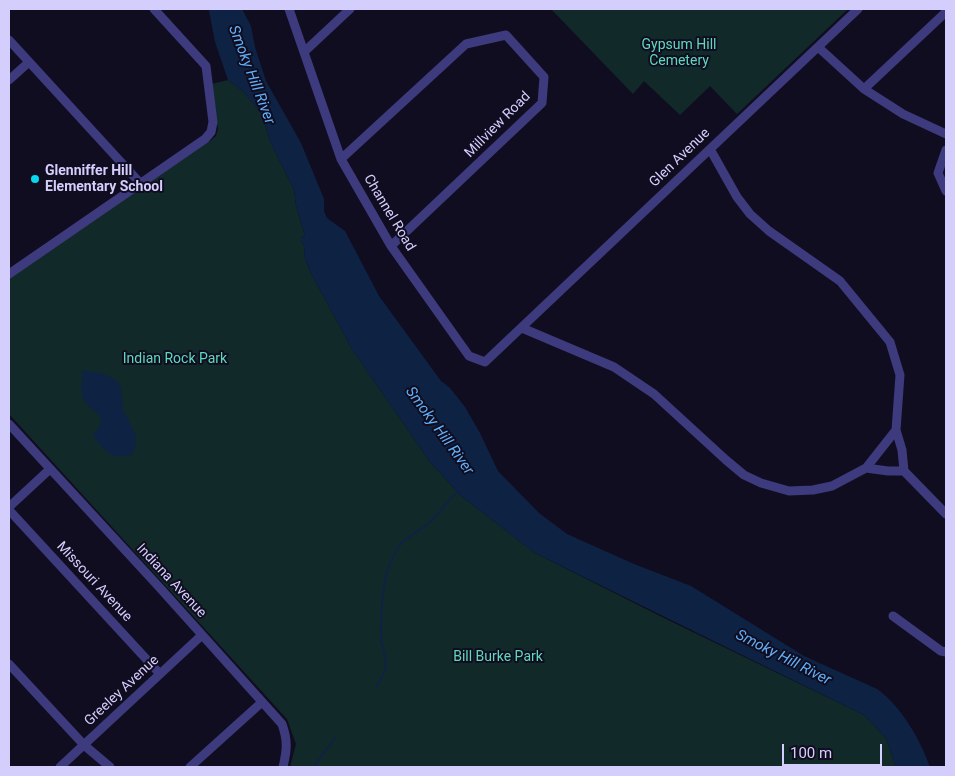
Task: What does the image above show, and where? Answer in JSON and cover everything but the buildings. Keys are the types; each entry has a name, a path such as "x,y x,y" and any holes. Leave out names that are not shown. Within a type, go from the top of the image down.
{"street":[{"path":"9,274 141,184 205,139 212,132 213,122 206,66 154,9"},
{"name":"Channel Road","path":"289,9 341,159 391,246 469,356 485,362 522,328"},
{"path":"304,52 350,9"},
{"name":"Glen Avenue","path":"522,328 858,9"},
{"path":"864,89 945,16"},
{"name":"Millview Road","path":"341,159 466,44 506,35 544,77 542,103 391,246"},
{"path":"9,40 141,184"},
{"path":"818,47 864,89 903,114 946,134"},
{"path":"9,80 28,62"},
{"path":"710,149 737,197 750,214 769,231 840,281 890,342 900,375 896,430 902,450 904,471 946,514"},
{"path":"946,150 938,173 946,191"},
{"path":"522,328 614,367 654,394 744,475 761,483 788,491 812,490 832,486 866,468 896,430"},
{"name":"Indiana Avenue","path":"9,424 282,724 287,737 287,752 283,767"},
{"path":"866,468 904,471"},
{"path":"9,508 50,469"},
{"name":"Missouri Avenue","path":"9,508 160,674"},
{"path":"893,616 941,652 946,652"},
{"name":"Greeley Avenue","path":"60,767 202,635"},
{"path":"9,664 84,745 110,767"},
{"path":"190,767 261,703"}],"green space":[{"name":"Gypsum Hill Cemetery","path":"551,9 848,9 737,114 710,86 680,115 644,81 633,94"},
{"name":"Indian Rock Park","path":"228,80 244,92 262,115 270,141 294,190 296,206 305,236 301,237 301,241 304,246 305,259 352,349 430,462 461,496 535,553 864,715 886,738 896,767 290,767 296,744 287,719 9,414 9,278 216,136 218,129 212,84"}],"water":[{"name":"Smoky Hill River","path":"209,9 242,9 251,26 255,47 266,81 301,143 324,199 324,211 327,218 345,231 379,296 441,381 450,388 465,407 498,471 539,513 567,534 634,564 691,586 804,656 877,689 894,704 909,724 921,745 930,767 896,767 886,738 864,715 535,553 461,496 430,462 352,349 313,277 305,259 304,246 301,241 301,237 305,236 296,206 294,190 270,141 262,115 244,92 228,80 215,42"},
{"path":"83,370 104,374 116,380 121,387 123,410 136,435 135,449 131,455 113,455 96,440 93,434 99,428 101,418 83,398 81,388"}],"waterway":[{"path":"376,687 382,678 386,665 381,633 381,611 389,565 400,545 430,522 458,491"},
{"path":"313,767 335,738"}],"place":[{"name":"Glenniffer Hill Elementary School","path":"35,179"}],"park label":[{"name":"Bill Burke Park","path":"498,657"}]}
